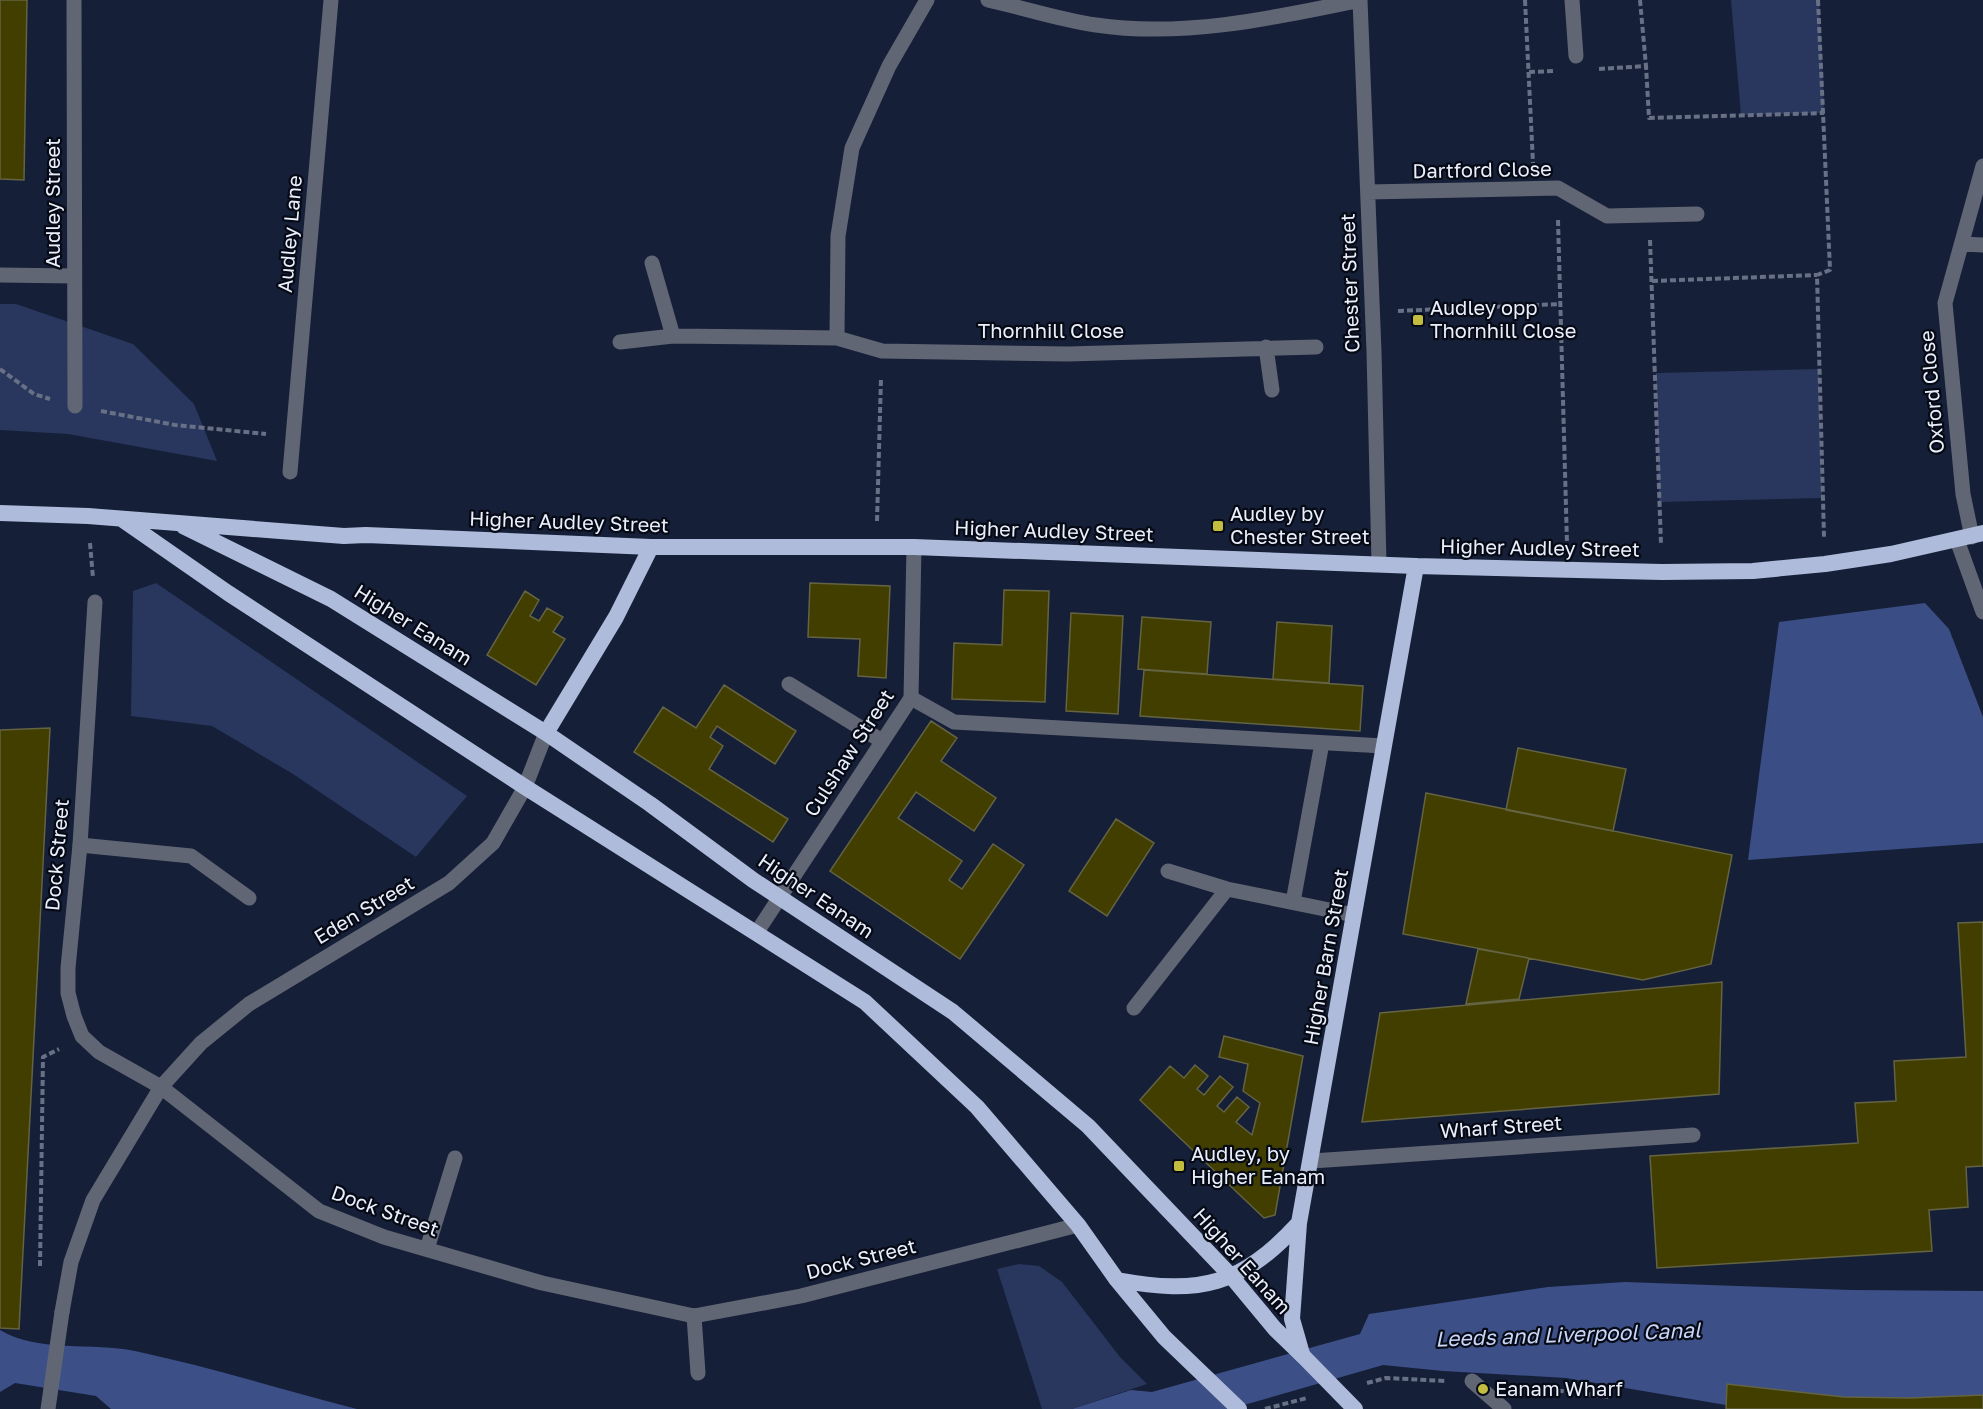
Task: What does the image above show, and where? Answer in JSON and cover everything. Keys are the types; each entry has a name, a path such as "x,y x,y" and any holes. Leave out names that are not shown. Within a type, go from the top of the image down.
{"highway":[{"name":"Higher Audley Street","path":"0,513 88,516 344,536 651,547 914,547 1416,566 1662,572 1753,571 1825,564 1971,537"},
{"path":"122,519 228,593 525,787 865,1002 977,1107 1078,1225 1117,1280 1164,1337 1239,1409"},
{"name":"Higher Eanam","path":"174,522 331,599 546,733 650,804 779,898 953,1012 1088,1126 1231,1276 1275,1329 1355,1409"},
{"path":"546,733 616,617 651,547"},
{"name":"Higher Barn Street","path":"1302,1355 1292,1319 1297,1278 1295,1257 1299,1223 1312,1161 1416,566"},
{"path":"1117,1280 1179,1288 1215,1282 1231,1276 1275,1249 1299,1223"}],"street":[{"name":"Audley Street","path":"75,0 73,276 75,406"},
{"name":"Audley Lane","path":"290,472 331,0"},
{"path":"837,338 838,236 852,148 889,66 927,0"},
{"path":"988,0 1096,26 1181,29 1260,21 1360,0"},
{"name":"Chester Street","path":"1360,0 1379,564"},
{"path":"1572,0 1576,56"},
{"name":"Oxford Close","path":"1983,166 1945,303 1963,494 1983,612"},
{"name":"Dartford Close","path":"1368,192 1558,188 1607,216 1696,214"},
{"path":"1962,244 1983,245"},
{"path":"652,263 673,336"},
{"path":"0,275 73,276"},
{"name":"Thornhill Close","path":"620,342 673,336 837,338 882,351 1068,354 1316,347"},
{"path":"1266,347 1272,390"},
{"name":"Culshaw Street","path":"757,932 911,698 914,547"},
{"name":"Dock Street","path":"95,602 80,846 68,993 82,1036 99,1052 161,1088 319,1211 384,1237 542,1283 694,1316 748,1308 801,1296 1078,1225"},
{"path":"789,684 882,741"},
{"path":"911,698 954,722 1384,746"},
{"name":"Eden Street","path":"62,1312 71,1262 93,1200 161,1088 201,1043 249,1004 449,883 493,843 525,787 546,733"},
{"path":"1293,902 1322,743"},
{"path":"80,846 191,856 249,898"},
{"path":"1168,872 1227,889 1354,915"},
{"path":"1134,1008 1227,889"},
{"name":"Wharf Street","path":"1312,1161 1693,1135"},
{"path":"427,1250 454,1158"},
{"path":"48,1409 62,1312"},
{"path":"694,1316 698,1373"},
{"path":"1472,1381 1504,1409"}],"path":[{"path":"1526,0 1533,164 1558,188 1568,570"},
{"path":"1641,0 1649,118 1824,113"},
{"path":"1652,281 1817,275 1830,270 1818,0"},
{"path":"1588,69 1646,66"},
{"path":"1529,72 1564,70"},
{"path":"1649,215 1662,572"},
{"path":"1817,275 1825,564"},
{"path":"1372,312 1560,304"},
{"path":"876,548 882,351"},
{"path":"0,369 34,394 75,406 175,425 294,438"},
{"path":"88,516 95,602"},
{"path":"62,1312 40,1274 44,1057 82,1036"},
{"path":"1386,1378 1472,1381"},
{"path":"1519,1386 1611,1397"}],"shaded area":[{"path":"1731,0 1819,0 1824,113 1741,115"},
{"path":"0,304 16,304 133,344 194,404 217,461 68,434 0,430"},
{"path":"1819,369 1822,498 1659,502 1656,373"},
{"path":"156,583 467,796 416,857 293,774 212,726 131,716 133,591"},
{"path":"1925,603 1949,629 1983,717 1983,843 1748,860 1779,622"},
{"path":"1019,1264 1039,1266 1062,1282 1120,1357 1147,1384 1072,1409 1042,1409 997,1269"}],"water":[{"name":"Leeds and Liverpool Canal","path":"1625,1282 1851,1290 1983,1291 1983,1409 1732,1406 1566,1378 1383,1365 1230,1409 1072,1409 1131,1390 1152,1392 1360,1334 1369,1314 1548,1287"},
{"path":"0,1330 32,1342 118,1348 163,1357 357,1409 111,1409 96,1396 15,1383 0,1392"}],"building":[{"path":"0,0 27,0 24,180 0,179"},
{"path":"810,583 890,586 886,678 858,676 860,639 808,637"},
{"path":"1004,590 1049,591 1045,702 952,699 954,643 1002,645"},
{"path":"525,591 539,600 530,616 539,621 547,608 563,617 553,632 565,639 536,685 487,655"},
{"path":"1071,613 1123,616 1118,714 1066,711"},
{"path":"1142,617 1211,622 1207,674 1138,669"},
{"path":"1277,622 1332,626 1329,683 1273,679"},
{"path":"1144,670 1363,686 1360,731 1140,716"},
{"path":"724,685 796,731 775,764 717,726 710,737 723,746 709,769 788,819 773,842 634,752 663,707 696,728"},
{"path":"931,721 957,738 941,761 996,798 974,831 916,792 898,818 962,861 949,880 962,889 993,844 1024,865 960,959 830,871"},
{"path":"50,728 19,1329 0,1328 0,730"},
{"path":"1518,748 1626,769 1613,831 1506,810"},
{"path":"1426,793 1732,855 1711,964 1643,980 1403,934"},
{"path":"1116,819 1154,843 1107,916 1069,891"},
{"path":"1983,922 1983,1166 1966,1167 1968,1207 1929,1210 1932,1251 1657,1268 1650,1156 1858,1143 1855,1103 1896,1101 1894,1061 1966,1057 1958,923"},
{"path":"1478,949 1529,958 1519,999 1466,1004"},
{"path":"1722,982 1719,1094 1362,1122 1380,1013"},
{"path":"1224,1036 1303,1056 1275,1215 1264,1218 1140,1100 1170,1066 1184,1078 1195,1065 1208,1076 1197,1089 1204,1095 1220,1076 1233,1087 1217,1106 1224,1112 1237,1097 1249,1107 1236,1122 1252,1135 1260,1103 1243,1091 1248,1064 1219,1057"},
{"path":"1727,1384 1844,1397 1910,1398 1983,1395 1983,1409 1726,1409"}],"place":[{"name":"Audley opp Thornhill Close","path":"1418,320"},
{"name":"Audley by Chester Street","path":"1218,526"},
{"name":"Audley, by Higher Eanam","path":"1179,1166"},
{"name":"Eanam Wharf","path":"1483,1389"}]}
